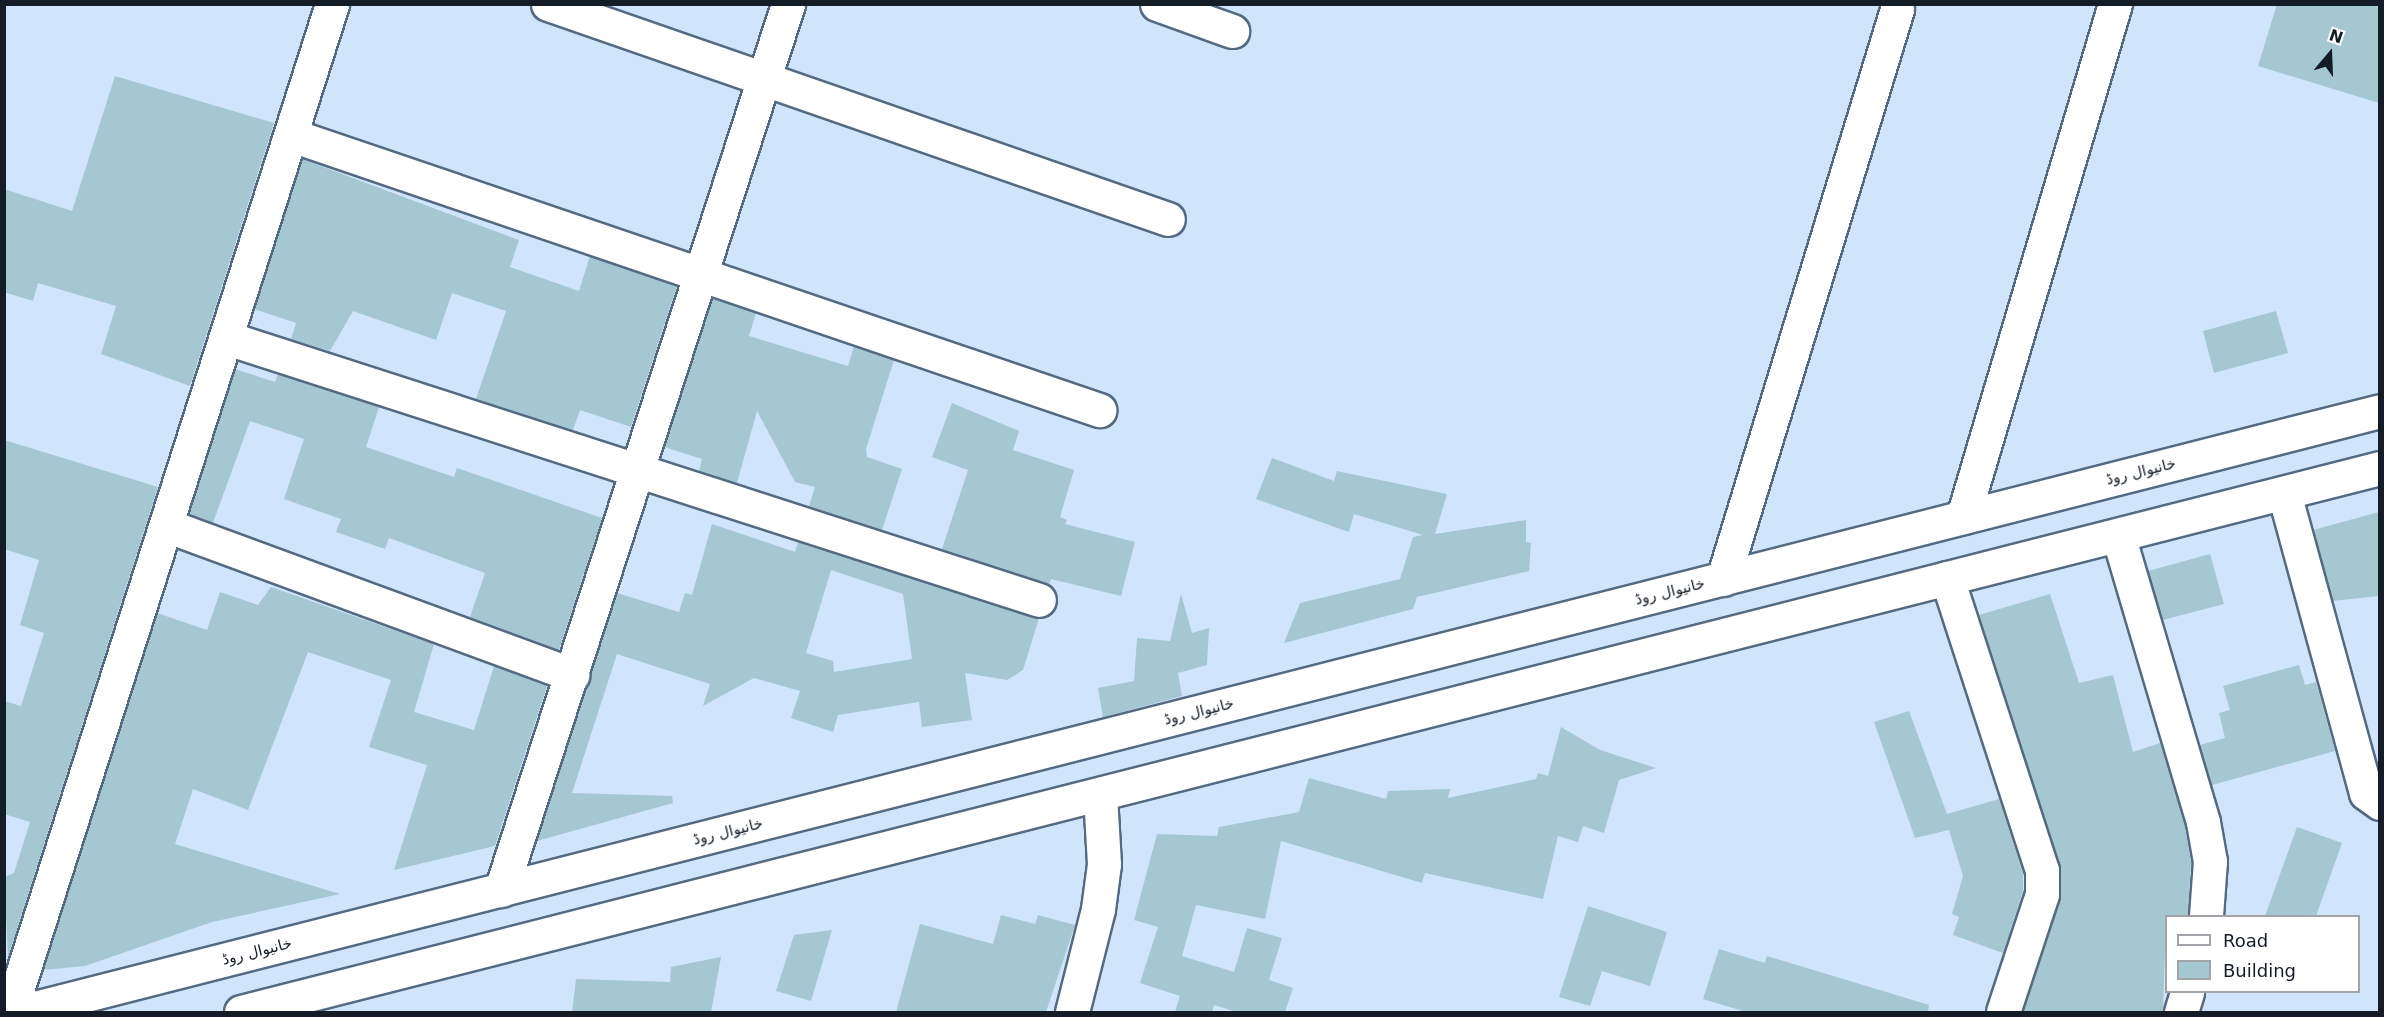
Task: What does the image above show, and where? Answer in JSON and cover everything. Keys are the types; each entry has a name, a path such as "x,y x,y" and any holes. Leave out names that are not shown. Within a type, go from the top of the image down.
{"street":[{"path":"10,1012 168,526 332,4"},
{"path":"548,4 1168,219"},
{"path":"501,890 703,275 788,4"},
{"path":"1157,4 1232,31"},
{"path":"1963,518 2115,4"},
{"path":"1723,579 1897,9"},
{"path":"291,135 1099,410"},
{"path":"227,338 1039,600"},
{"name":"خانیوال روڈ","path":"19,1012 2379,411"},
{"path":"241,1012 2379,468"},
{"path":"2284,493 2366,793 2379,803"},
{"path":"168,526 572,675"},
{"path":"2118,535 2203,822 2210,861 2206,915"},
{"path":"1947,578 2042,870 2042,894 2003,1012"},
{"path":"1072,1012 1098,909 1104,864 1100,794"},
{"path":"2181,1012 2187,993"}],"building":[{"path":"2277,4 2379,4 2379,103 2258,66"},
{"path":"115,76 274,123 190,386 101,354 116,306 38,283 33,301 4,292 4,189 72,211"},
{"path":"302,159 519,240 510,267 579,291 590,256 677,286 631,427 580,410 573,430 476,399 506,311 452,293 436,340 353,311 330,351 291,339 296,323 254,309"},
{"path":"712,298 756,313 749,336 848,366 854,346 894,360 866,449 867,457 902,469 882,530 809,506 815,487 795,482 757,411 737,483 699,471 702,459 664,447"},
{"path":"2276,311 2288,353 2214,373 2203,331"},
{"path":"235,369 275,382 278,374 379,407 366,447 454,477 457,468 602,518 559,650 470,617 485,573 389,538 385,549 336,532 341,519 284,499 304,439 250,421 213,523 189,514"},
{"path":"952,403 1019,431 1013,450 1074,470 1060,517 1067,520 1065,524 1135,542 1121,596 1051,579 1049,585 942,549 968,470 932,457"},
{"path":"4,440 158,487 8,957 4,877 14,873 30,822 4,814 4,701 21,706 44,633 20,625 39,560 4,549"},
{"path":"1272,458 1334,481 1337,471 1447,494 1435,534 1526,520 1526,542 1531,543 1529,571 1417,597 1413,609 1284,643 1300,603 1400,579 1413,537 1423,535 1354,514 1349,532 1256,499"},
{"path":"2379,512 2379,596 2333,601 2313,530"},
{"path":"712,524 795,552 798,542 1039,618 1023,670 1007,680 965,673 972,720 922,727 919,702 838,715 833,732 791,718 800,691 754,678 703,706 710,684 617,654 572,793 672,796 673,803 537,841 617,593 679,612 685,593 692,595","holes":["831,570 903,594 912,659 834,672 833,661 806,653"]},
{"path":"2210,554 2224,604 2163,620 2148,571"},
{"path":"271,587 434,644 414,712 474,730 494,666 547,686 495,846 394,870 427,765 369,747 391,680 308,652 248,810 193,789 175,844 340,894 212,922 85,966 43,970 157,613 207,630 220,592 258,605"},
{"path":"1181,594 1192,633 1209,628 1207,665 1178,673 1182,696 1103,717 1098,688 1134,681 1137,638 1170,641"},
{"path":"2050,594 2079,683 2113,675 2133,752 2160,743 2185,826 2191,862 2188,915 2165,915 2163,1012 2023,1012 2060,900 2061,870 1979,615"},
{"path":"2299,665 2305,685 2316,682 2335,751 2212,785 2200,745 2225,738 2219,713 2230,710 2223,686"},
{"path":"1909,711 1947,814 1999,799 2023,873 2023,891 2003,953 1953,935 1959,917 1952,914 1963,876 1949,830 1915,838 1874,722"},
{"path":"1561,727 1600,750 1656,768 1619,780 1604,833 1583,826 1578,842 1558,836 1543,899 1425,873 1422,883 1281,841 1265,919 1196,905 1182,956 1234,972 1247,928 1282,938 1269,980 1293,988 1285,1012 1237,1012 1214,1005 1212,1012 1175,1012 1180,996 1140,983 1158,927 1134,920 1157,834 1217,836 1219,827 1299,812 1309,778 1386,799 1388,791 1450,789 1448,798 1536,779 1538,773 1548,776"},
{"path":"2297,827 2342,843 2316,915 2265,915"},
{"path":"1588,906 1667,932 1650,986 1602,971 1590,1006 1559,997"},
{"path":"1001,915 1035,924 1038,915 1075,925 1046,1012 896,1012 920,924 993,944"},
{"path":"832,930 811,1001 776,991 794,935"},
{"path":"1719,949 1765,963 1767,956 1929,1005 1928,1012 1746,1012 1703,999"},
{"path":"721,957 711,1012 572,1012 576,979 670,982 671,967"}]}
